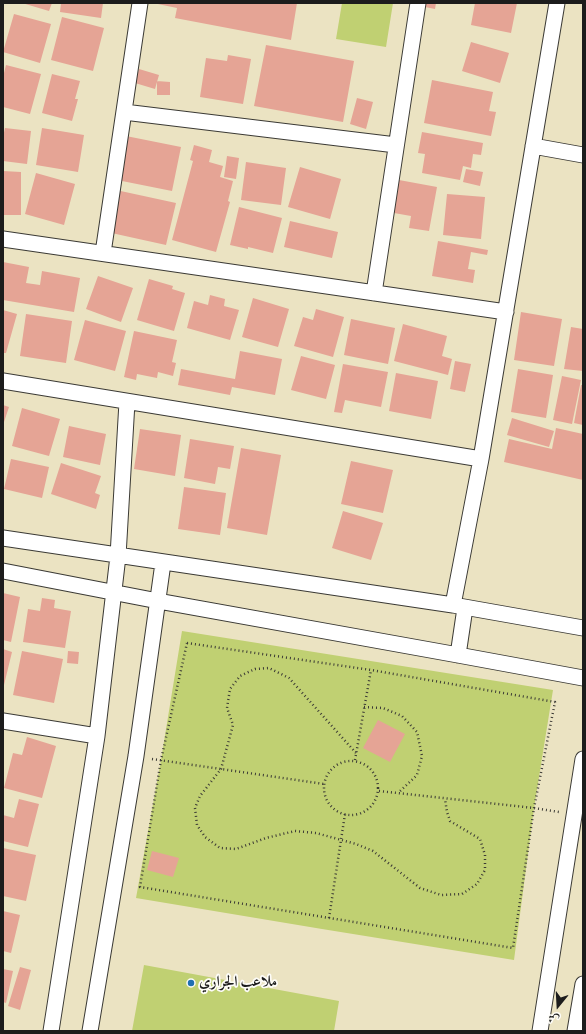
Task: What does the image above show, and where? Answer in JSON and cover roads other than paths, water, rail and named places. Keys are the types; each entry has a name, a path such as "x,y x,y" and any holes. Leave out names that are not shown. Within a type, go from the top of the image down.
{"street":[{"path":"103,253 140,3"},
{"path":"374,293 418,3"},
{"path":"458,655 459,607 481,459 557,3"},
{"path":"124,112 396,146"},
{"path":"533,146 583,155"},
{"path":"3,239 506,312"},
{"path":"3,381 481,459"},
{"path":"51,1031 97,736 118,556 127,402"},
{"path":"3,538 459,607 583,628"},
{"path":"90,1031 136,756 163,562"},
{"path":"3,571 158,601 583,678"},
{"path":"3,722 97,736"},
{"path":"540,1031 583,759"},
{"path":"575,1031 583,984"}],"place":[{"name":"ملاعب الجراري","path":"191,983"}]}
